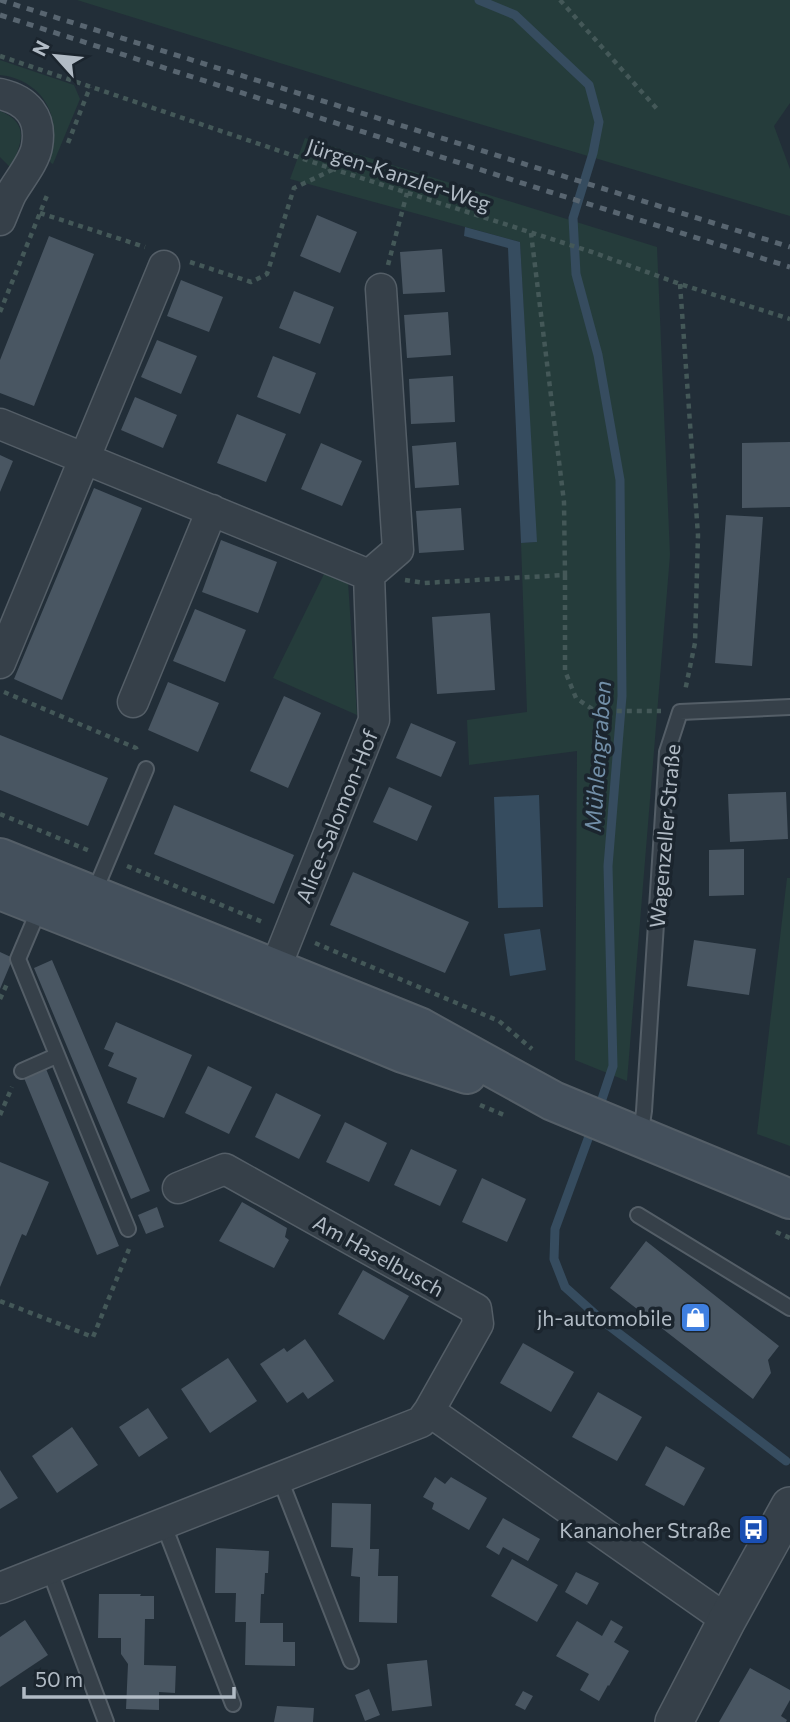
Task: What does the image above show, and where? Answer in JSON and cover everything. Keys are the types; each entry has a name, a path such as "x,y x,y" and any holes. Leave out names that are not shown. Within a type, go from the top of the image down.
{"main road":[{"path":"47,892 275,969 419,1027 580,1113"},
{"path":"47,892 107,932 403,1053 580,1113 790,1199"}],"street":[{"path":"0,94 22,102 37,120 37,147 0,220"},
{"path":"0,663 167,259"},
{"path":"0,424 369,575 398,550 381,289"},
{"path":"133,702 212,510"},
{"name":"Alice-Salomon-Hof","path":"275,969 374,720 369,575"},
{"name":"Am Haselbusch","path":"0,1588 421,1422 478,1324 476,1309 225,1170 178,1188"},
{"path":"429,1411 727,1620"},
{"path":"674,1722 727,1620 782,1528"}],"lane":[{"path":"680,712 790,706"},
{"name":"Wagenzeller Straße","path":"640,1138 644,1111 667,752 680,712"},
{"path":"128,1229 18,959 47,892 146,769"},
{"path":"22,1071 56,1056"},
{"path":"638,1215 790,1308"},
{"path":"280,1479 351,1661"},
{"path":"163,1523 233,1704"},
{"path":"48,1569 106,1722"}],"path":[{"path":"560,0 657,109"},
{"name":"Jürgen-Kanzler-Weg","path":"0,55 333,169 790,319"},
{"path":"67,145 90,87"},
{"path":"40,213 167,259 251,282 267,274 295,188 333,169"},
{"path":"0,312 49,191"},
{"path":"381,289 407,193"},
{"path":"531,233 564,502 565,671 576,698 595,710 639,710"},
{"path":"680,284 698,535 695,643 680,712"},
{"path":"369,575 424,583 565,575"},
{"path":"0,690 136,748 146,769"},
{"path":"0,1301 93,1337 130,1252 128,1229"}],"green space":[{"path":"77,0 790,0 790,103 774,126 790,169 790,216 409,103"},
{"path":"0,60 74,85 80,99 53,164 47,155 53,127 46,102 27,84 0,75"},
{"path":"0,111 10,116 20,128 20,142 11,168 0,157"},
{"path":"305,138 657,247 670,555 627,1081 575,1060 577,751 469,765 467,720 527,712 521,543 536,542 520,242 290,179"},
{"path":"326,570 348,582 357,715 273,678"},
{"path":"787,878 790,878 790,1146 757,1134"}],"water":[{"path":"465,227 520,242 537,542 521,543 508,248 464,236"},
{"path":"539,795 543,907 498,908 494,797"},
{"path":"540,929 546,970 510,976 504,934"}],"building":[{"path":"317,215 357,232 340,273 300,256"},
{"path":"49,236 94,254 34,406 0,393 0,360"},
{"path":"442,249 445,292 403,294 400,252"},
{"path":"181,280 223,297 209,332 167,316"},
{"path":"294,291 334,307 320,344 279,328"},
{"path":"448,312 451,355 407,358 404,315"},
{"path":"157,340 197,356 181,394 141,377"},
{"path":"273,356 316,373 300,414 257,397"},
{"path":"453,376 455,422 411,424 409,379"},
{"path":"135,397 177,415 163,448 121,430"},
{"path":"237,414 286,434 266,482 217,463"},
{"path":"456,442 459,485 415,488 412,446"},
{"path":"790,442 790,507 742,508 742,443"},
{"path":"321,443 362,461 342,506 301,489"},
{"path":"0,455 13,461 0,492"},
{"path":"94,488 142,508 62,700 14,679"},
{"path":"461,508 464,550 419,553 416,511"},
{"path":"726,515 763,517 752,666 715,663"},
{"path":"221,540 277,562 258,613 202,592"},
{"path":"195,609 246,630 225,682 173,661"},
{"path":"490,613 495,690 437,694 432,617"},
{"path":"168,682 219,703 198,752 148,730"},
{"path":"284,696 321,713 288,788 250,771"},
{"path":"411,723 456,742 441,777 396,758"},
{"path":"0,735 108,778 88,826 0,790"},
{"path":"389,787 432,806 417,841 373,822"},
{"path":"786,792 788,839 730,842 728,794"},
{"path":"174,805 294,855 274,904 154,854"},
{"path":"744,849 744,895 709,896 709,850"},
{"path":"353,872 469,922 445,973 330,925"},
{"path":"694,940 756,949 749,995 687,986"},
{"path":"0,952 13,958 0,989"},
{"path":"52,960 150,1191 131,1199 34,968"},
{"path":"116,1022 192,1055 164,1118 127,1103 137,1078 108,1066 114,1053 104,1049"},
{"path":"44,1064 119,1246 97,1255 22,1073"},
{"path":"208,1066 252,1087 229,1134 185,1113"},
{"path":"276,1093 321,1115 299,1159 255,1137"},
{"path":"345,1122 387,1143 369,1182 326,1162"},
{"path":"411,1149 457,1170 440,1206 394,1185"},
{"path":"0,1162 49,1182 26,1236 22,1234 0,1287"},
{"path":"482,1178 526,1199 507,1242 462,1222"},
{"path":"242,1202 287,1228 285,1237 289,1240 274,1268 219,1241"},
{"path":"157,1207 164,1227 146,1234 138,1215"},
{"name":"jh-automobile","path":"646,1241 779,1346 768,1360 771,1373 753,1399 610,1288"},
{"path":"363,1270 409,1296 384,1340 338,1314"},
{"path":"305,1339 334,1381 308,1399 303,1392 287,1403 260,1364 284,1348 287,1352"},
{"path":"523,1343 574,1372 551,1412 500,1383"},
{"path":"228,1358 257,1401 210,1433 181,1389"},
{"path":"598,1392 642,1417 617,1461 572,1437"},
{"path":"148,1408 168,1438 139,1457 119,1427"},
{"path":"72,1427 98,1465 57,1493 32,1456"},
{"path":"666,1446 705,1468 684,1506 645,1485"},
{"path":"0,1470 18,1498 0,1509"},
{"path":"435,1477 445,1484 451,1477 487,1498 469,1530 432,1509 434,1503 423,1497"},
{"path":"332,1503 371,1504 370,1549 379,1549 378,1576 398,1576 397,1623 359,1622 360,1577 351,1576 353,1548 331,1547"},
{"path":"503,1518 540,1539 528,1561 503,1547 499,1555 486,1547"},
{"path":"216,1548 269,1551 268,1573 265,1573 264,1594 261,1594 260,1623 283,1623 283,1642 295,1642 295,1666 245,1665 246,1622 235,1622 236,1593 215,1593"},
{"path":"512,1559 558,1585 537,1622 491,1596"},
{"path":"576,1572 599,1583 587,1605 565,1592"},
{"path":"99,1594 154,1596 154,1619 145,1619 144,1665 176,1666 175,1693 159,1692 159,1710 126,1709 128,1664 121,1654 121,1638 98,1638"},
{"path":"25,1620 48,1655 0,1687 0,1637"},
{"path":"611,1620 623,1627 614,1642 629,1651 599,1701 580,1690 589,1674 556,1656 577,1621 602,1636"},
{"path":"427,1660 432,1706 392,1711 387,1664"},
{"path":"750,1668 790,1690 790,1700 781,1716 786,1722 719,1722"},
{"path":"369,1689 380,1715 365,1721 355,1695"},
{"path":"523,1691 533,1696 525,1710 515,1705"},
{"path":"277,1706 314,1708 313,1722 274,1722"}],"waterway":[{"name":"Mühlengraben","path":"479,0 515,15 589,85 599,122 593,153 573,218 576,274 598,355 620,480 622,696 608,866 613,1066 598,1111"},
{"name":"Mühlengraben","path":"592,1128 555,1229 554,1259 565,1287 604,1322 786,1461"}],"railway":[{"path":"0,0 790,247"},
{"path":"0,15 790,267"}],"place":[{"name":"jh-automobile","path":"695,1317"},
{"name":"Kananoher Straße","path":"754,1529"}]}
